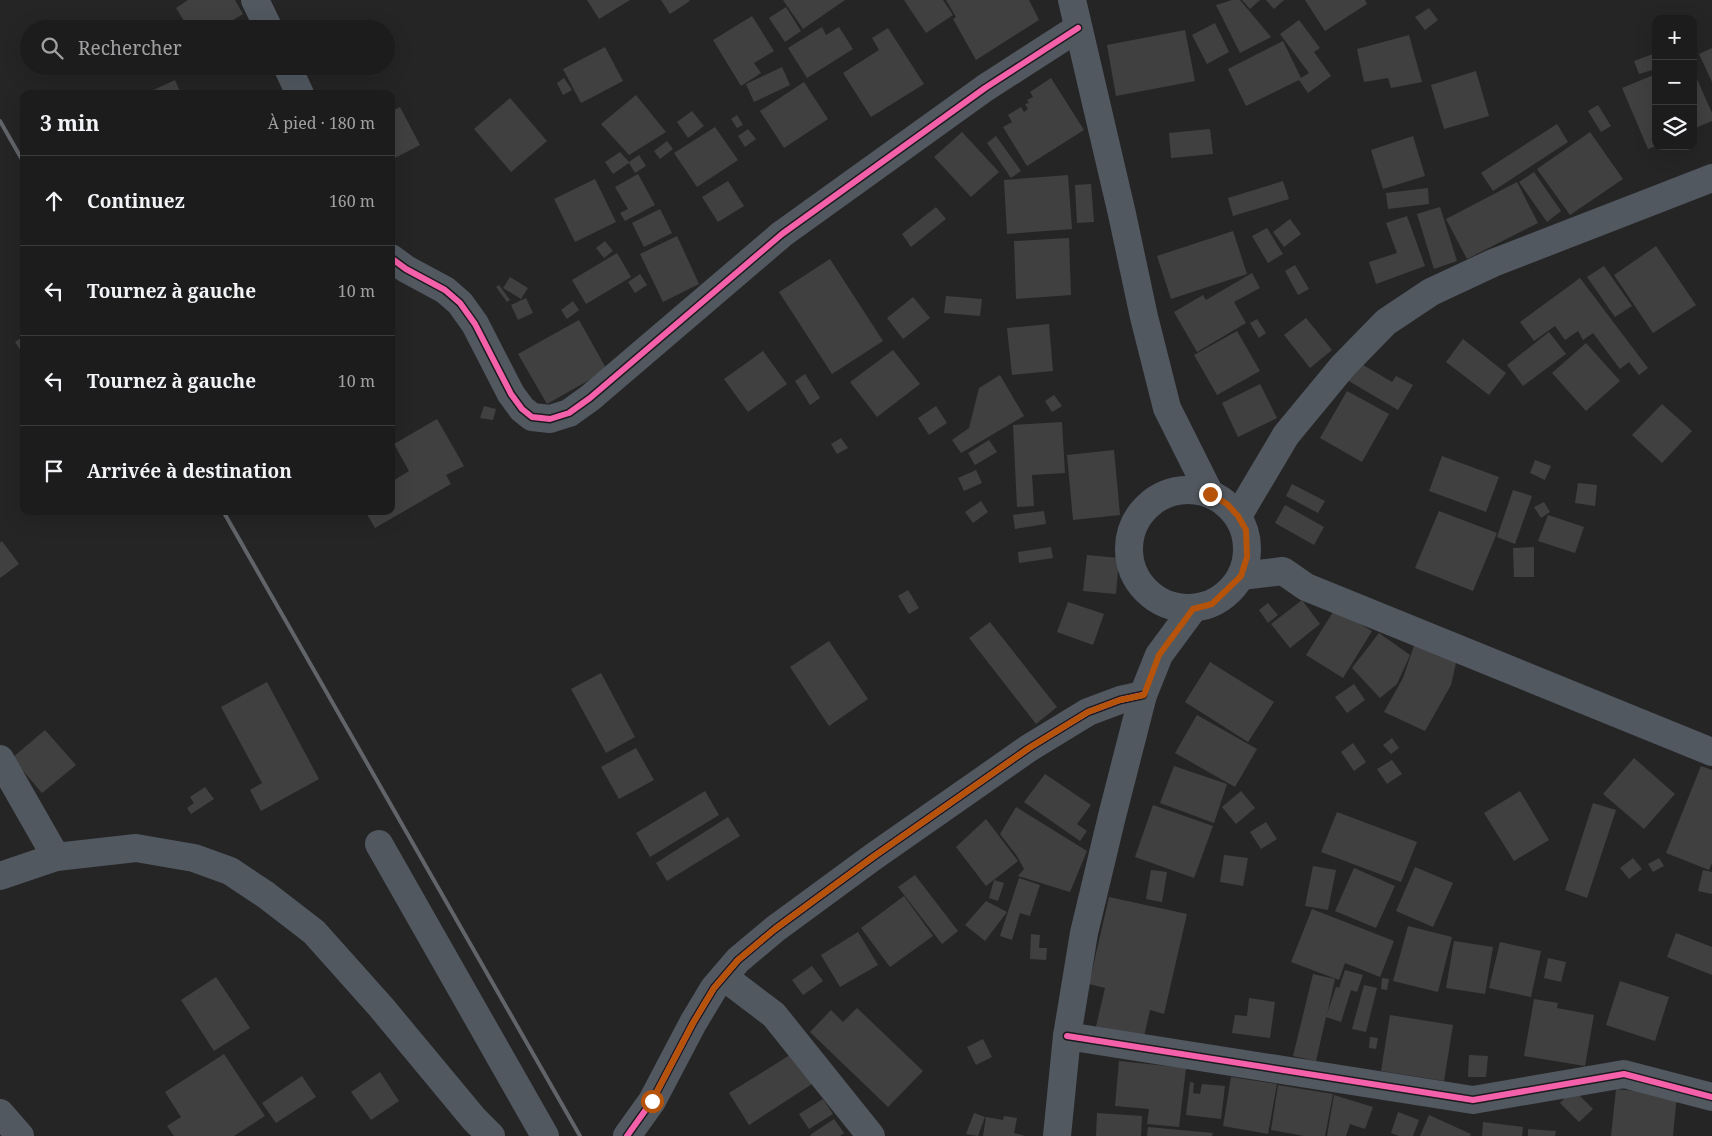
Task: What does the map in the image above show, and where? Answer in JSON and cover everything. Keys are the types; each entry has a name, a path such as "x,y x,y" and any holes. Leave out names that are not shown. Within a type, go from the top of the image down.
{"street":[{"path":"255,0 265,20"},
{"path":"1072,0 1144,317 1168,408 1210,494"},
{"path":"395,261 406,270 445,290 460,303 475,324 511,394 522,409 532,416 550,419 568,413 590,398 782,234 985,88 1078,28"},
{"path":"291,75 298,90"},
{"path":"1238,516 1286,436 1344,366 1386,322 1431,292 1493,263 1712,178"},
{"path":"1191,490 1210,494 1227,504 1238,516 1246,530 1247,557 1241,576 1212,604 1193,609 1169,606 1149,595 1136,579 1128,559 1129,538 1137,518 1150,502 1170,492 1191,490"},
{"path":"1241,576 1283,571 1306,587 1712,752"},
{"path":"1057,1136 1067,1036 1084,933 1112,816 1144,695 1159,655 1193,609"},
{"path":"627,1136 652,1101 693,1023 714,988 738,960 873,857 1029,748 1088,712 1120,700 1144,695"},
{"path":"0,759 56,857"},
{"path":"379,844 545,1136"},
{"path":"2,877 56,857 136,848 194,858 230,871 266,895 314,932 382,1007 474,1118 492,1136"},
{"path":"724,977 774,1015 870,1136"},
{"path":"1067,1036 1473,1100 1624,1074 1712,1097"},
{"path":"0,1113 20,1136"}],"building":[{"path":"188,0 235,0 243,14 233,20 183,20 176,8"},
{"path":"587,0 630,0 599,19"},
{"path":"661,0 689,0 690,1 670,14"},
{"path":"783,0 845,0 803,29"},
{"path":"904,0 943,0 953,15 926,33"},
{"path":"946,0 1029,0 1039,20 976,60 953,19 956,17"},
{"path":"1232,0 1240,0 1271,37 1240,53 1216,5"},
{"path":"1242,0 1260,0 1250,9"},
{"path":"1266,0 1284,0 1274,9"},
{"path":"1305,0 1365,0 1367,4 1325,31"},
{"path":"786,7 801,31 785,42 769,18"},
{"path":"1429,8 1438,20 1425,30 1415,17"},
{"path":"752,16 774,51 754,63 761,73 741,86 713,40"},
{"path":"1299,20 1320,48 1314,52 1331,76 1308,93 1299,80 1246,106 1228,69 1283,41 1301,78 1309,73 1280,34"},
{"path":"1215,23 1229,52 1207,64 1192,35"},
{"path":"822,27 826,35 839,27 853,49 807,78 788,48"},
{"path":"888,28 924,84 871,117 843,73 879,50 872,38"},
{"path":"1185,30 1195,81 1116,96 1107,45"},
{"path":"1409,35 1422,82 1391,88 1388,78 1364,82 1357,49"},
{"path":"605,47 623,81 581,103 563,69"},
{"path":"1712,48 1712,82 1699,54"},
{"path":"1652,54 1652,70 1639,74 1634,61"},
{"path":"782,67 790,85 754,102 746,84"},
{"path":"1476,71 1489,116 1444,129 1431,85"},
{"path":"1652,76 1652,148 1648,149 1622,88"},
{"path":"564,78 572,90 563,95 557,83"},
{"path":"1051,78 1084,130 1027,166 1003,127 1012,122 1008,115 1021,107 1024,112 1028,109 1025,104 1029,103 1027,100 1033,97 1030,92"},
{"path":"1697,79 1712,113 1712,121 1697,127"},
{"path":"175,80 179,90 153,90"},
{"path":"804,82 828,119 784,148 760,111"},
{"path":"636,95 666,132 629,155 601,124"},
{"path":"510,98 547,141 511,172 474,129"},
{"path":"1598,105 1611,126 1601,132 1588,111"},
{"path":"400,107 420,145 395,158 395,110"},
{"path":"692,111 704,126 688,138 677,122"},
{"path":"737,115 743,125 737,128 731,119"},
{"path":"1557,124 1568,142 1493,191 1481,173"},
{"path":"715,127 738,160 697,187 674,153"},
{"path":"748,129 756,139 745,147 738,136"},
{"path":"1210,129 1213,154 1171,158 1169,133"},
{"path":"962,132 999,172 971,197 934,157"},
{"path":"1590,132 1623,179 1570,215 1537,169"},
{"path":"996,136 1021,171 1011,178 987,143"},
{"path":"1413,136 1425,176 1383,189 1371,150"},
{"path":"667,141 673,149 660,159 654,151"},
{"path":"620,152 629,162 639,155 646,166 635,173 629,163 613,174 605,162"},
{"path":"1534,172 1561,211 1547,222 1519,182"},
{"path":"638,174 655,205 625,221 620,213 628,209 615,187"},
{"path":"1068,175 1072,229 1007,234 1004,180"},
{"path":"595,179 616,222 575,242 554,199"},
{"path":"728,181 744,206 718,222 702,197"},
{"path":"1283,181 1289,199 1233,216 1228,198"},
{"path":"1517,182 1538,223 1467,259 1446,219"},
{"path":"1091,184 1094,222 1077,223 1075,185"},
{"path":"1428,188 1429,204 1388,209 1386,193"},
{"path":"936,207 946,219 911,247 902,234"},
{"path":"1440,207 1457,261 1434,269 1417,214"},
{"path":"660,209 672,233 644,247 632,223"},
{"path":"1407,216 1425,266 1376,284 1369,262 1397,253 1386,223"},
{"path":"1290,219 1301,234 1284,247 1273,232"},
{"path":"1267,228 1283,254 1268,263 1252,236"},
{"path":"1233,231 1247,274 1171,299 1157,256"},
{"path":"677,236 699,284 663,302 640,254"},
{"path":"1069,238 1071,295 1016,299 1014,241"},
{"path":"605,241 613,251 604,258 596,248"},
{"path":"1656,246 1696,305 1653,333 1614,275"},
{"path":"617,253 631,277 586,304 572,280"},
{"path":"830,259 883,341 832,374 779,292"},
{"path":"1295,265 1309,289 1298,295 1285,271"},
{"path":"1604,266 1632,306 1615,317 1587,277"},
{"path":"1252,273 1260,288 1234,302 1246,323 1197,352 1174,312 1203,295 1206,300"},
{"path":"640,274 647,285 635,293 628,282"},
{"path":"510,277 528,288 521,299 503,288"},
{"path":"1580,278 1648,368 1639,375 1629,362 1620,369 1593,333 1583,340 1578,331 1565,340 1555,326 1534,341 1520,322"},
{"path":"499,285 510,300 507,302 496,287"},
{"path":"946,296 982,299 980,316 944,313"},
{"path":"913,297 930,318 903,339 887,318"},
{"path":"526,298 533,313 518,320 511,305"},
{"path":"573,301 579,310 567,319 561,310"},
{"path":"1306,318 1332,350 1310,368 1284,335"},
{"path":"1257,319 1266,333 1259,338 1250,323"},
{"path":"579,320 607,370 547,404 518,354"},
{"path":"1049,324 1053,371 1012,375 1007,328"},
{"path":"1237,331 1260,371 1217,395 1194,355"},
{"path":"1549,332 1566,354 1523,386 1507,365"},
{"path":"20,339 20,349 15,342"},
{"path":"1463,339 1506,373 1489,395 1446,362"},
{"path":"1586,343 1620,381 1586,411 1552,373"},
{"path":"893,350 920,384 877,417 850,382"},
{"path":"763,351 787,384 748,412 724,379"},
{"path":"1358,362 1392,382 1396,376 1413,385 1398,410 1347,380"},
{"path":"805,374 820,398 810,405 795,381"},
{"path":"1000,375 1024,416 961,453 952,440 969,428 979,388"},
{"path":"1260,384 1277,418 1238,437 1222,403"},
{"path":"1347,391 1389,414 1362,462 1320,438"},
{"path":"1054,395 1062,406 1052,412 1045,401"},
{"path":"1662,404 1692,431 1662,463 1632,435"},
{"path":"484,406 496,409 493,420 480,418"},
{"path":"936,406 947,423 929,435 918,418"},
{"path":"437,419 464,466 446,475 451,484 375,528 367,515 395,515 395,480 409,471 395,443"},
{"path":"1062,422 1065,473 1032,475 1034,506 1017,507 1013,425"},
{"path":"841,438 848,448 837,454 831,444"},
{"path":"989,440 997,452 975,465 968,453"},
{"path":"1114,450 1120,515 1073,520 1067,455"},
{"path":"1442,456 1499,477 1486,512 1429,491"},
{"path":"1535,460 1551,466 1545,480 1530,473"},
{"path":"976,470 982,483 964,491 958,478"},
{"path":"1578,483 1597,485 1595,506 1575,503"},
{"path":"1292,484 1325,501 1318,513 1286,496"},
{"path":"1513,490 1532,496 1515,544 1497,537"},
{"path":"981,501 988,512 973,523 965,512"},
{"path":"1544,502 1550,512 1541,518 1534,507"},
{"path":"1285,505 1324,527 1314,545 1275,523"},
{"path":"1044,511 1046,524 1015,529 1013,515"},
{"path":"1439,511 1497,533 1473,591 1415,568"},
{"path":"1548,515 1584,527 1575,553 1538,541"},
{"path":"2,541 19,564 0,578 0,543"},
{"path":"1051,547 1053,558 1019,563 1018,552"},
{"path":"1534,547 1534,577 1514,577 1513,548"},
{"path":"1087,555 1119,558 1116,594 1083,591"},
{"path":"908,590 919,608 909,614 898,596"},
{"path":"1302,600 1320,624 1290,648 1271,624"},
{"path":"1068,602 1104,614 1093,645 1057,632"},
{"path":"1268,603 1278,615 1268,623 1259,610"},
{"path":"1335,609 1372,631 1343,678 1306,655"},
{"path":"990,622 1057,707 1036,724 969,638"},
{"path":"1379,633 1410,655 1397,684 1380,698 1352,668"},
{"path":"1418,634 1458,654 1451,685 1425,731 1384,712 1403,678"},
{"path":"829,641 868,699 829,726 790,667"},
{"path":"1210,662 1274,702 1248,742 1185,702"},
{"path":"601,673 635,737 606,753 571,689"},
{"path":"267,682 319,779 261,811 250,790 262,783 221,707"},
{"path":"1354,684 1365,700 1347,713 1335,697"},
{"path":"1197,715 1257,749 1235,787 1175,753"},
{"path":"45,730 76,765 42,793 12,758"},
{"path":"1392,738 1399,748 1391,754 1383,745"},
{"path":"1353,743 1366,762 1354,771 1341,752"},
{"path":"636,748 654,780 619,799 601,767"},
{"path":"1634,758 1675,794 1644,829 1603,794"},
{"path":"1392,760 1402,774 1387,784 1377,769"},
{"path":"1174,766 1227,784 1214,823 1160,803"},
{"path":"1701,766 1712,770 1712,863 1709,870 1666,853"},
{"path":"1045,774 1091,805 1077,824 1087,831 1080,841 1024,802"},
{"path":"205,787 214,799 191,814 187,808 194,803 190,797"},
{"path":"705,791 719,815 650,857 636,833"},
{"path":"1241,791 1255,808 1236,824 1222,807"},
{"path":"1520,791 1549,840 1514,861 1484,813"},
{"path":"1593,803 1616,810 1587,898 1565,890"},
{"path":"1153,805 1213,826 1194,878 1135,857"},
{"path":"1016,807 1087,851 1070,892 1018,876 1024,869 1017,856 1000,834"},
{"path":"1337,812 1417,842 1401,882 1321,852"},
{"path":"728,817 740,836 667,881 656,863"},
{"path":"986,819 1018,861 986,886 956,847"},
{"path":"1266,822 1277,839 1261,849 1250,832"},
{"path":"1224,855 1248,858 1243,886 1220,882"},
{"path":"1633,858 1642,869 1629,879 1620,868"},
{"path":"1659,858 1664,866 1653,872 1648,864"},
{"path":"1313,866 1336,870 1328,910 1305,906"},
{"path":"1415,867 1453,883 1433,927 1396,911"},
{"path":"1354,868 1395,886 1376,928 1335,911"},
{"path":"1151,870 1167,872 1162,902 1146,899"},
{"path":"1703,870 1712,872 1712,894 1698,891"},
{"path":"915,875 958,931 942,944 898,887"},
{"path":"1019,878 1040,885 1030,916 1020,913 1012,940 1000,936"},
{"path":"994,880 1004,883 998,901 989,898"},
{"path":"904,896 933,936 890,967 861,928"},
{"path":"1109,897 1187,914 1164,1014 1150,1010 1143,1041 1095,1031 1105,988 1089,984"},
{"path":"986,901 1007,912 985,941 965,925"},
{"path":"1312,909 1394,941 1380,977 1345,963 1339,980 1291,962"},
{"path":"1408,926 1452,937 1438,992 1393,981"},
{"path":"858,932 878,965 840,987 821,955"},
{"path":"1676,933 1712,947 1712,975 1667,957"},
{"path":"1031,934 1040,935 1039,948 1047,948 1046,960 1030,959"},
{"path":"1454,941 1493,947 1485,994 1446,988"},
{"path":"1500,942 1541,951 1531,997 1489,988"},
{"path":"1548,958 1566,962 1561,982 1544,978"},
{"path":"812,966 823,981 803,995 792,980"},
{"path":"1345,970 1363,975 1357,992 1351,990 1341,1022 1326,1017 1316,1061 1293,1056 1313,974 1335,979 1327,1014 1336,987 1339,988"},
{"path":"216,977 250,1028 214,1051 181,1000"},
{"path":"1382,978 1389,979 1387,990 1381,989"},
{"path":"1620,981 1669,997 1655,1041 1606,1025"},
{"path":"1364,985 1377,988 1366,1032 1352,1029"},
{"path":"1249,998 1275,1002 1270,1038 1232,1033 1235,1015 1247,1016"},
{"path":"1534,999 1558,1003 1557,1008 1594,1015 1585,1066 1524,1056"},
{"path":"857,1008 923,1071 888,1107 810,1032 831,1010 843,1022"},
{"path":"1390,1015 1453,1025 1444,1081 1381,1071"},
{"path":"1370,1037 1378,1038 1376,1049 1369,1048"},
{"path":"983,1039 992,1057 976,1065 967,1047"},
{"path":"793,1053 812,1084 749,1125 729,1093"},
{"path":"224,1054 265,1116 234,1136 174,1136 167,1126 181,1117 165,1092"},
{"path":"1469,1055 1488,1056 1486,1077 1468,1077"},
{"path":"1119,1061 1186,1068 1179,1127 1147,1124 1149,1109 1115,1106"},
{"path":"380,1072 399,1101 371,1120 351,1092"},
{"path":"302,1076 316,1097 276,1123 262,1103"},
{"path":"1231,1077 1277,1084 1268,1134 1223,1126"},
{"path":"1190,1082 1194,1083 1193,1093 1200,1094 1202,1084 1225,1086 1221,1119 1186,1115"},
{"path":"1278,1085 1333,1094 1325,1136 1304,1136 1271,1130"},
{"path":"1573,1089 1593,1109 1579,1122 1560,1103"},
{"path":"1616,1089 1677,1095 1673,1136 1611,1136"},
{"path":"1334,1095 1373,1107 1365,1129 1350,1124 1346,1136 1327,1136"},
{"path":"823,1099 833,1114 809,1129 799,1114"},
{"path":"1398,1112 1419,1120 1413,1136 1399,1136 1391,1133"},
{"path":"974,1113 985,1117 978,1136 966,1134"},
{"path":"1097,1113 1142,1116 1141,1136 1096,1136"},
{"path":"1429,1115 1471,1134 1470,1136 1420,1136"},
{"path":"1004,1116 1017,1118 1014,1133 1025,1136 983,1136 986,1117 1003,1120"},
{"path":"834,1119 844,1133 840,1136 810,1135"},
{"path":"1483,1122 1523,1127 1522,1136 1482,1136"},
{"path":"1148,1127 1213,1133 1212,1136 1147,1136"},
{"path":"1528,1129 1556,1131 1555,1136 1528,1136"}],"railway":[{"path":"0,121 20,156"},
{"path":"225,515 580,1136"}],"cycle path":[{"path":"395,261 445,290 460,303 475,324 511,394 522,409 532,417 550,419 569,413 590,398 782,234 985,88 1078,28"},
{"path":"627,1136 652,1101 693,1023 714,988 738,960 775,929 873,857 1029,748 1088,712 1120,700 1143,695"},
{"path":"1067,1036 1473,1100 1624,1074 1712,1097"}],"route":[{"path":"652,1101 693,1023 714,988 738,960 775,929 873,857 1029,748 1088,712 1120,700 1144,695 1159,655 1193,609 1212,604 1241,576 1247,557 1246,530 1238,516 1227,504 1210,494"}]}
